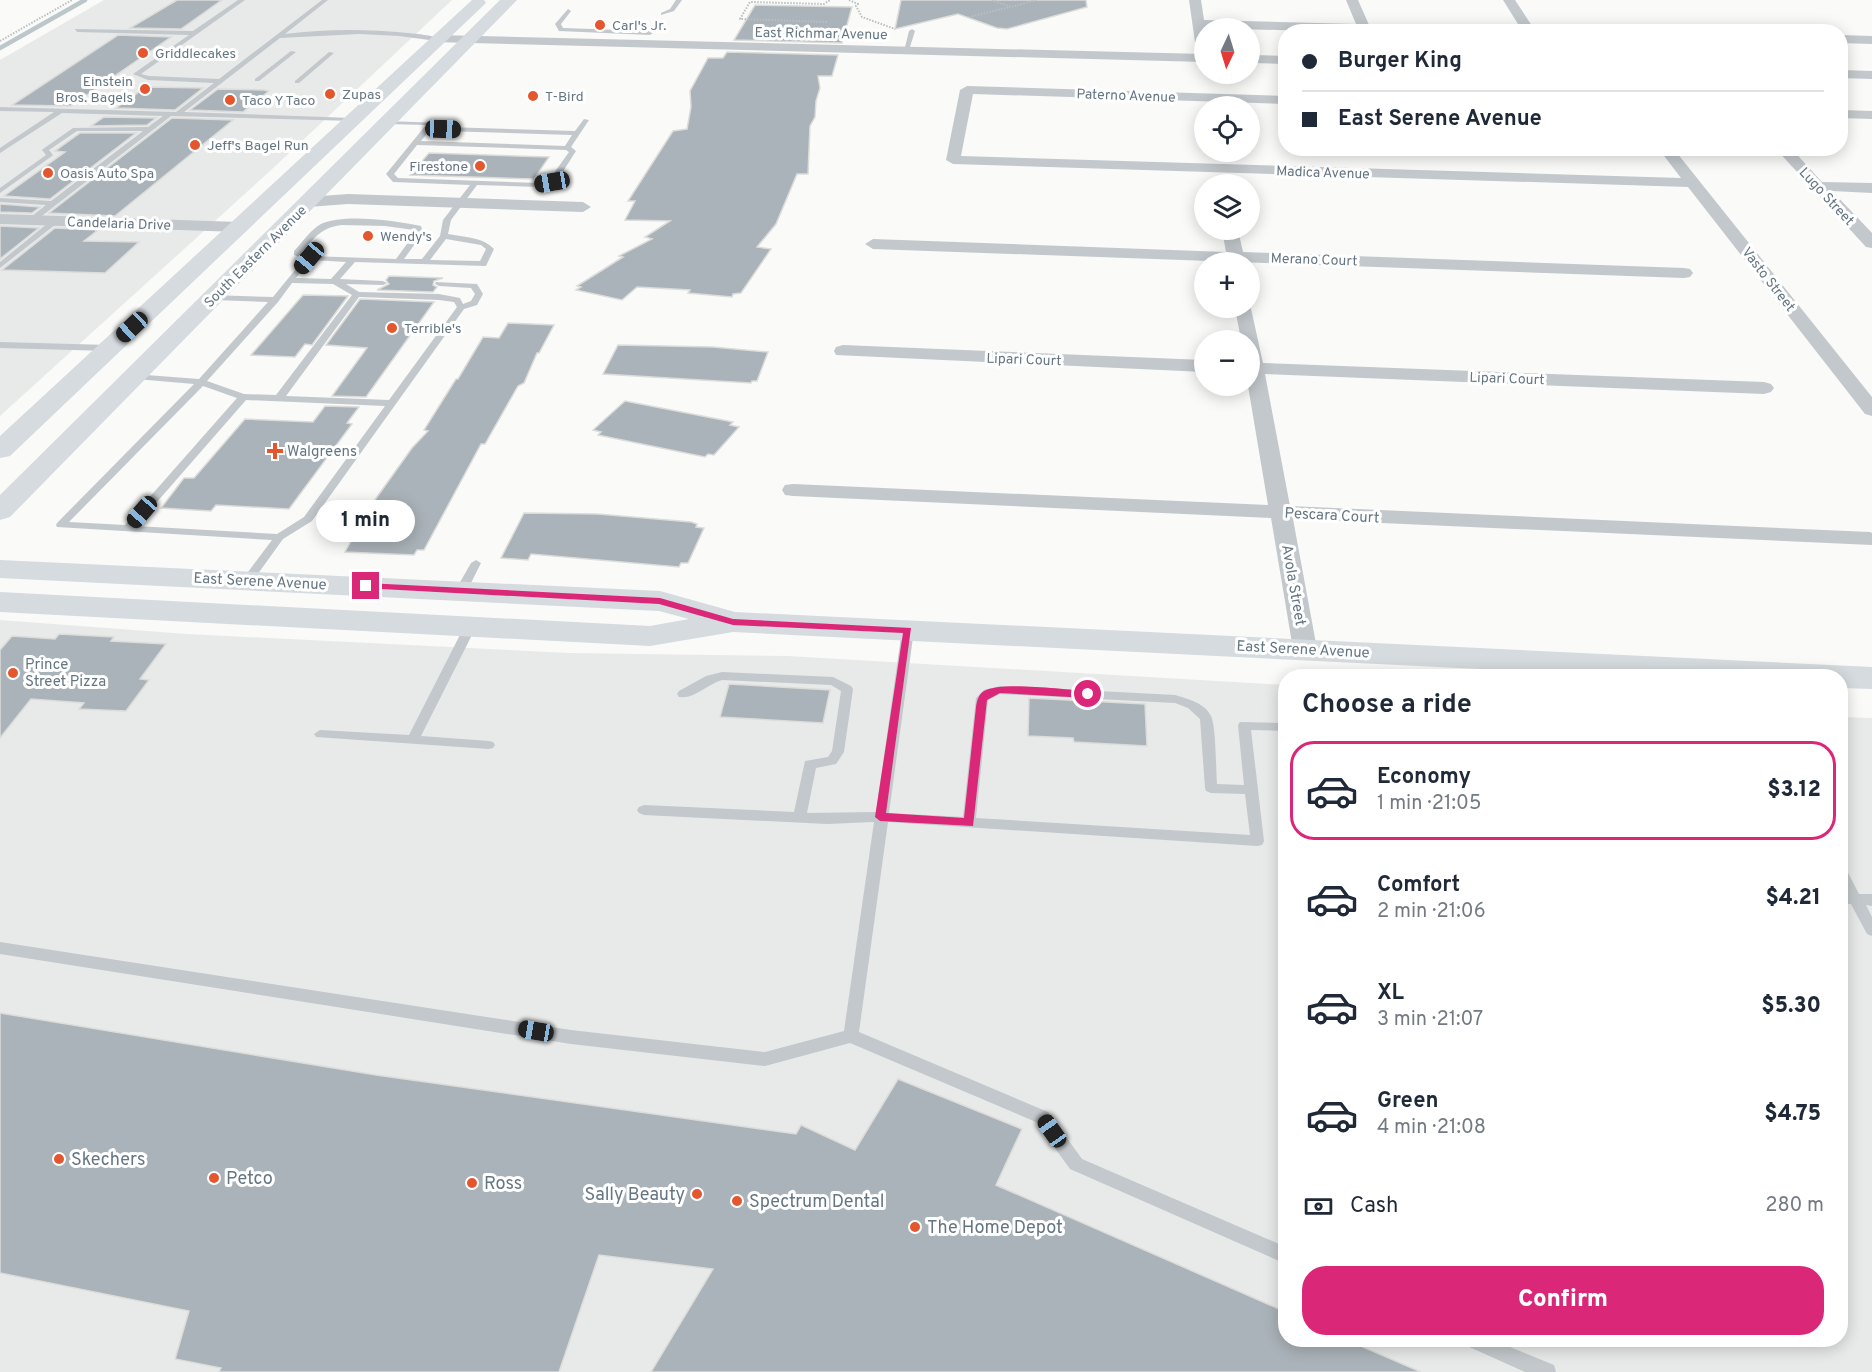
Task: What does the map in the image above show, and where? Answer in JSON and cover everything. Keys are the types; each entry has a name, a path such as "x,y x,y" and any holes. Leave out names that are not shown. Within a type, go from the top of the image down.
{"main road":[{"name":"South Eastern Avenue","path":"0,450 437,39 482,0"},
{"name":"South Eastern Avenue","path":"0,511 509,0"},
{"path":"267,201 308,202"},
{"path":"214,297 212,279 256,233 256,228 239,227"},
{"name":"East Serene Avenue","path":"0,569 660,601 733,622"},
{"name":"East Serene Avenue","path":"0,602 650,636 733,622 1305,649 1651,669"},
{"name":"East Serene Avenue","path":"1848,677 1872,678"}],"street":[{"path":"1195,0 1197,18"},
{"path":"1352,0 1362,24"},
{"path":"1509,0 1525,24"},
{"path":"1260,25 1278,26"},
{"name":"East Richmar Avenue","path":"437,39 1194,58"},
{"path":"1848,39 1872,40"},
{"path":"1260,59 1278,60"},
{"path":"1848,74 1872,75"},
{"name":"Paterno Avenue","path":"953,160 967,90 1194,97"},
{"name":"Paterno Avenue","path":"1260,98 1278,99"},
{"path":"1848,114 1872,115"},
{"name":"Vasto Street","path":"1671,156 1872,410"},
{"name":"Lugo Street","path":"1789,156 1872,243"},
{"name":"Madica Avenue","path":"953,160 1693,183"},
{"path":"1219,169 1220,174"},
{"path":"1817,186 1872,188"},
{"path":"308,202 334,210 457,208 580,212"},
{"name":"Candelaria Drive","path":"0,219 239,227"},
{"name":"Merano Court","path":"873,244 1194,258"},
{"name":"Merano Court","path":"1260,261 1684,273"},
{"name":"Lipari Court","path":"843,351 1194,366"},
{"name":"Lipari Court","path":"1260,368 1764,388"},
{"name":"Avola Street","path":"1258,396 1305,649"},
{"name":"Pescara Court","path":"793,490 1870,540"}],"lane":[{"path":"221,81 148,78 136,74 242,0"},
{"path":"31,220 149,129 221,81 325,0"},
{"path":"663,14 672,10 680,0"},
{"path":"568,11 558,24 561,30 650,33"},
{"path":"77,30 194,33"},
{"path":"906,50 912,31"},
{"path":"279,36 312,32 416,35 437,39"},
{"path":"279,36 332,40"},
{"path":"406,43 437,39"},
{"path":"257,80 293,52"},
{"path":"297,82 331,53"},
{"path":"0,109 352,120"},
{"path":"0,120 17,109"},
{"path":"0,151 62,110"},
{"path":"567,148 586,120"},
{"path":"388,122 441,124 443,129 577,133"},
{"path":"417,143 567,148 573,151 552,182 539,185 396,180 390,174 432,123"},
{"path":"0,191 50,155 45,150 75,129 149,129"},
{"path":"424,262 444,236 447,220 475,183"},
{"path":"0,200 53,203"},
{"path":"0,266 56,221"},
{"path":"399,261 419,233 418,228 407,225 338,222 324,226 297,253 309,258 483,264 488,257 490,249 484,243 444,236"},
{"path":"279,537 61,525 201,382 275,300 309,258"},
{"path":"334,281 353,259"},
{"path":"290,280 383,283"},
{"path":"334,281 357,294 439,297 457,300 461,307"},
{"path":"248,580 279,537 308,519 461,307 474,303 479,294 474,286 439,285"},
{"path":"279,398 357,294"},
{"path":"214,297 275,300"},
{"path":"0,345 109,348"},
{"path":"136,376 201,382 243,397 392,403"},
{"path":"128,529 243,397"},
{"path":"461,591 476,563"},
{"path":"413,740 470,627"},
{"path":"851,1036 908,630"},
{"path":"682,693 710,679 722,676 833,681 847,689 838,752 832,761 810,764 799,818"},
{"path":"969,823 982,698 988,693 1000,690 1175,699 1189,703 1200,709 1206,718 1211,788 1251,790"},
{"path":"644,810 827,819 880,817 1257,841 1244,725 1278,727"},
{"path":"320,734 489,745"},
{"path":"1848,884 1872,930"},
{"path":"1848,898 1872,900"},
{"path":"0,948 571,1037 765,1059 851,1036 1042,1117 1076,1164 1278,1252"},
{"path":"1489,1347 1547,1372"}],"path":[{"path":"0,41 72,0"},
{"path":"827,22 740,19 750,2 824,4 830,0"},
{"path":"849,0 858,4 856,6 862,17 898,31"},
{"path":"992,0 1011,7"},
{"path":"969,17 1036,0"}],"shaded area":[{"path":"104,0 452,0 269,172 0,416 0,60"},
{"path":"0,620 187,634 569,653 788,656 1278,685 1278,1347 1848,1347 1848,717 1872,718 1872,1372 0,1372"}],"building":[{"path":"177,0 222,0 181,29 130,28"},
{"path":"901,0 1086,0 1087,7 1007,29 997,28 958,14 895,29"},
{"path":"755,5 852,7 842,43 734,40"},
{"path":"118,35 171,37 71,106 12,105"},
{"path":"727,52 838,55 832,76 818,76 820,88 815,117 810,126 808,174 797,174 776,224 757,247 771,249 741,293 733,294 732,297 688,293 690,290 637,287 622,300 576,290 581,287 577,286 623,257 619,256 652,239 645,237 670,221 625,220 635,201 628,201 673,131 687,129 691,107 690,91 708,58 723,58"},
{"path":"146,87 203,88 175,110 116,108"},
{"name":"Taco Y Taco","path":"218,89 269,91 243,112 190,110"},
{"path":"104,117 156,118 147,125 91,126"},
{"path":"172,118 233,120 115,216 49,213"},
{"path":"80,133 136,133 50,199 4,196 65,152 55,151"},
{"name":"Firestone","path":"429,153 549,157 534,179 410,175"},
{"path":"0,204 40,207 32,213 0,212"},
{"path":"0,226 39,228 0,259"},
{"path":"55,228 98,230 84,241 139,242 105,273 2,270"},
{"path":"389,276 443,278 434,281 433,285 437,287 433,292 377,290 389,284 386,280"},
{"path":"303,295 348,296 312,345 305,344 295,357 251,355"},
{"path":"360,299 434,302 366,397 332,396 367,348 326,345"},
{"path":"508,323 554,325 537,353 524,383 518,386 485,444 481,444 424,550 417,550 414,555 345,552 372,504 412,448 428,431 424,430 483,337 499,338"},
{"path":"618,345 713,347 768,352 757,381 751,383 603,374"},
{"path":"625,401 733,422 730,425 739,427 714,455 708,454 705,457 598,435 601,432 593,430"},
{"name":"Walgreens","path":"325,406 359,407 347,423 352,424 289,509 216,505 211,511 161,508 184,478 194,478 245,419 313,422"},
{"path":"524,513 598,514 691,522 697,524 696,527 704,528 688,563 681,563 679,567 531,554 528,560 501,558"},
{"path":"59,634 114,637 111,641 166,644 140,679 149,680 126,711 79,709 84,703 31,699 0,738 0,650 12,636 55,639"},
{"path":"729,684 830,690 823,723 720,717"},
{"path":"1029,698 1145,704 1147,746 1074,742 1073,738 1028,736"},
{"path":"0,1013 376,1075 796,1134 801,1125 855,1150 898,1079 1022,1129 996,1185 1278,1308 1278,1347 1363,1347 1421,1372 651,1372 713,1269 599,1255 559,1372 219,1372 221,1368 175,1359 189,1311 0,1273"}],"waterway":[{"path":"0,48 85,0"}],"place":[{"name":"Carl's Jr.","path":"600,25"},
{"name":"Griddlecakes","path":"143,53"},
{"name":"Einstein Bros. Bagels","path":"145,89"},
{"name":"Zupas","path":"330,94"},
{"name":"T-Bird","path":"533,96"},
{"name":"Taco Y Taco","path":"230,100"},
{"name":"Jeff's Bagel Run","path":"195,145"},
{"name":"Firestone","path":"480,166"},
{"name":"Oasis Auto Spa","path":"48,173"},
{"name":"Wendy's","path":"368,236"},
{"name":"Terrible's","path":"392,328"},
{"name":"Walgreens","path":"275,451"},
{"name":"Prince Street Pizza","path":"13,673"},
{"name":"Skechers","path":"59,1159"},
{"name":"Petco","path":"214,1178"},
{"name":"Ross","path":"472,1183"},
{"name":"Sally Beauty","path":"697,1194"},
{"name":"Spectrum Dental","path":"737,1201"},
{"name":"The Home Depot","path":"915,1227"}],"route":[{"path":"366,586 660,601 733,622 908,630 880,817 969,823 982,698 988,693 1000,690 1088,694"}]}
